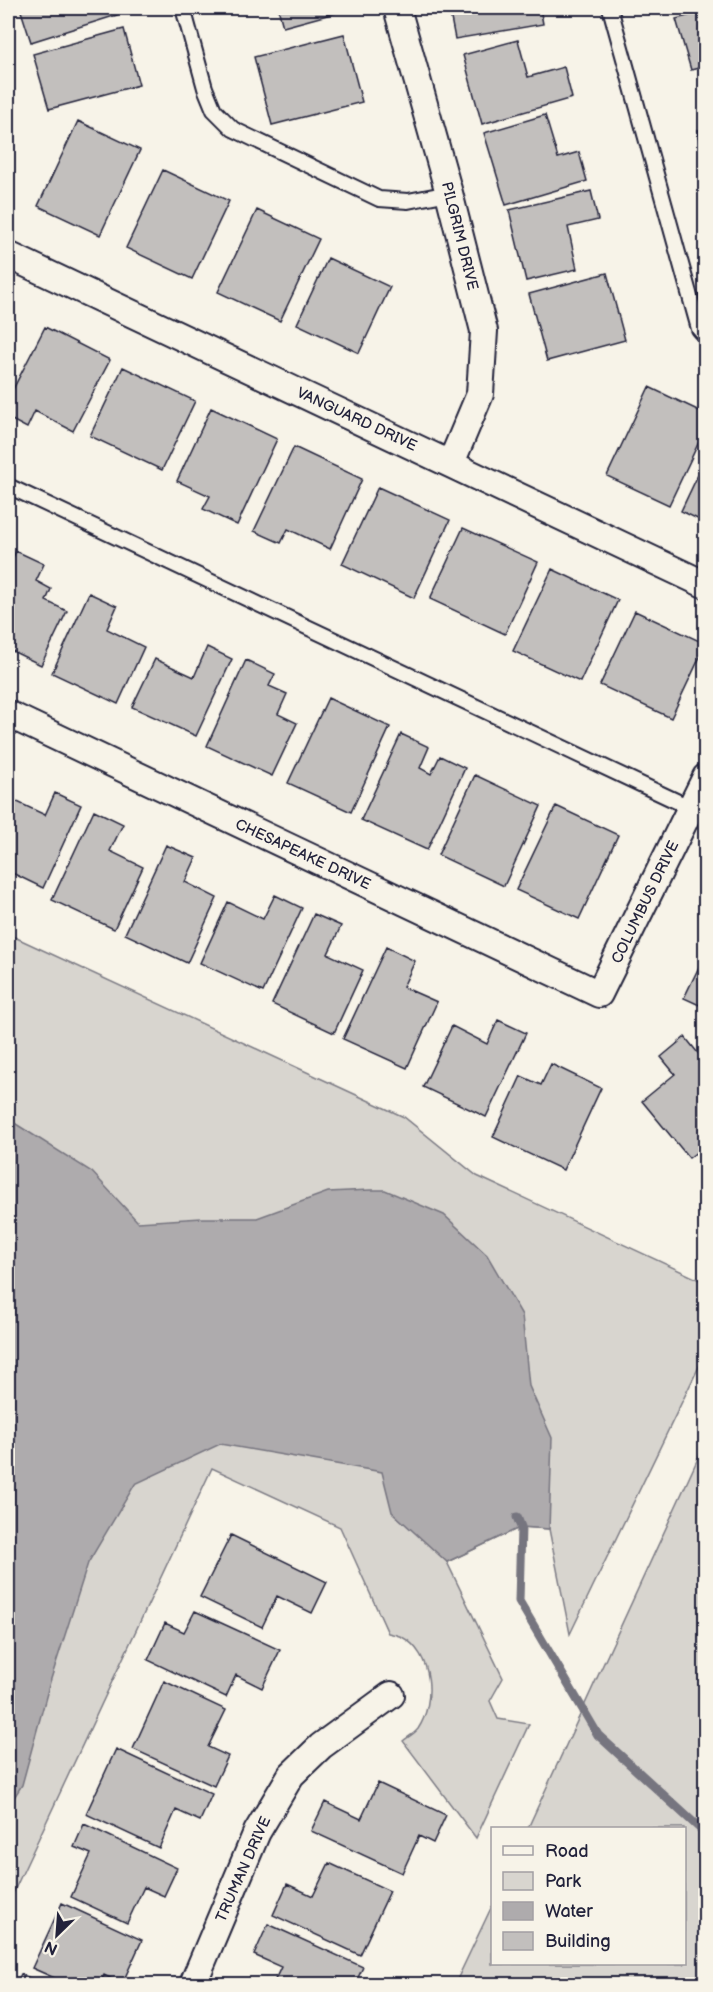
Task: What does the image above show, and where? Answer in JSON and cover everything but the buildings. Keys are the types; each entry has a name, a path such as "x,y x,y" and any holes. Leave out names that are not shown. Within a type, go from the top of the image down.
{"street":[{"name":"PILGRIM DRIVE","path":"397,8 449,192 484,331 480,394 451,463"},
{"name":"VANGUARD DRIVE","path":"8,255 705,585"},
{"name":"CHESAPEAKE DRIVE","path":"8,714 599,994"},
{"name":"COLUMBUS DRIVE","path":"599,994 705,777"},
{"name":"TRUMAN DRIVE","path":"193,1984 258,1832 291,1775 321,1746 391,1695"}],"lane":[{"path":"183,8 205,88 214,110 233,129 379,198 408,201 449,192"},
{"path":"610,8 699,329 705,337"},
{"path":"8,486 691,808"}],"green space":[{"path":"8,934 404,1117 477,1176 706,1283 705,1354 570,1634 549,1529 521,1527 447,1562 503,1678 490,1701 498,1719 529,1724 476,1838 403,1741 418,1729 424,1718 429,1692 425,1666 420,1654 412,1644 402,1637 388,1633 340,1527 212,1468 8,1904"},
{"path":"705,1443 705,1984 455,1984 491,1908 491,1965 686,1965 686,1827 528,1827"}],"water":[{"path":"8,1119 92,1172 138,1222 202,1218 257,1218 328,1192 370,1190 385,1190 444,1215 487,1255 522,1315 529,1386 552,1438 549,1529 521,1527 447,1562 392,1512 382,1472 220,1444 135,1484 88,1563 50,1682 22,1785 8,1807"}],"waterway":[{"path":"517,1517 521,1527 519,1601 598,1735 706,1834"}]}
